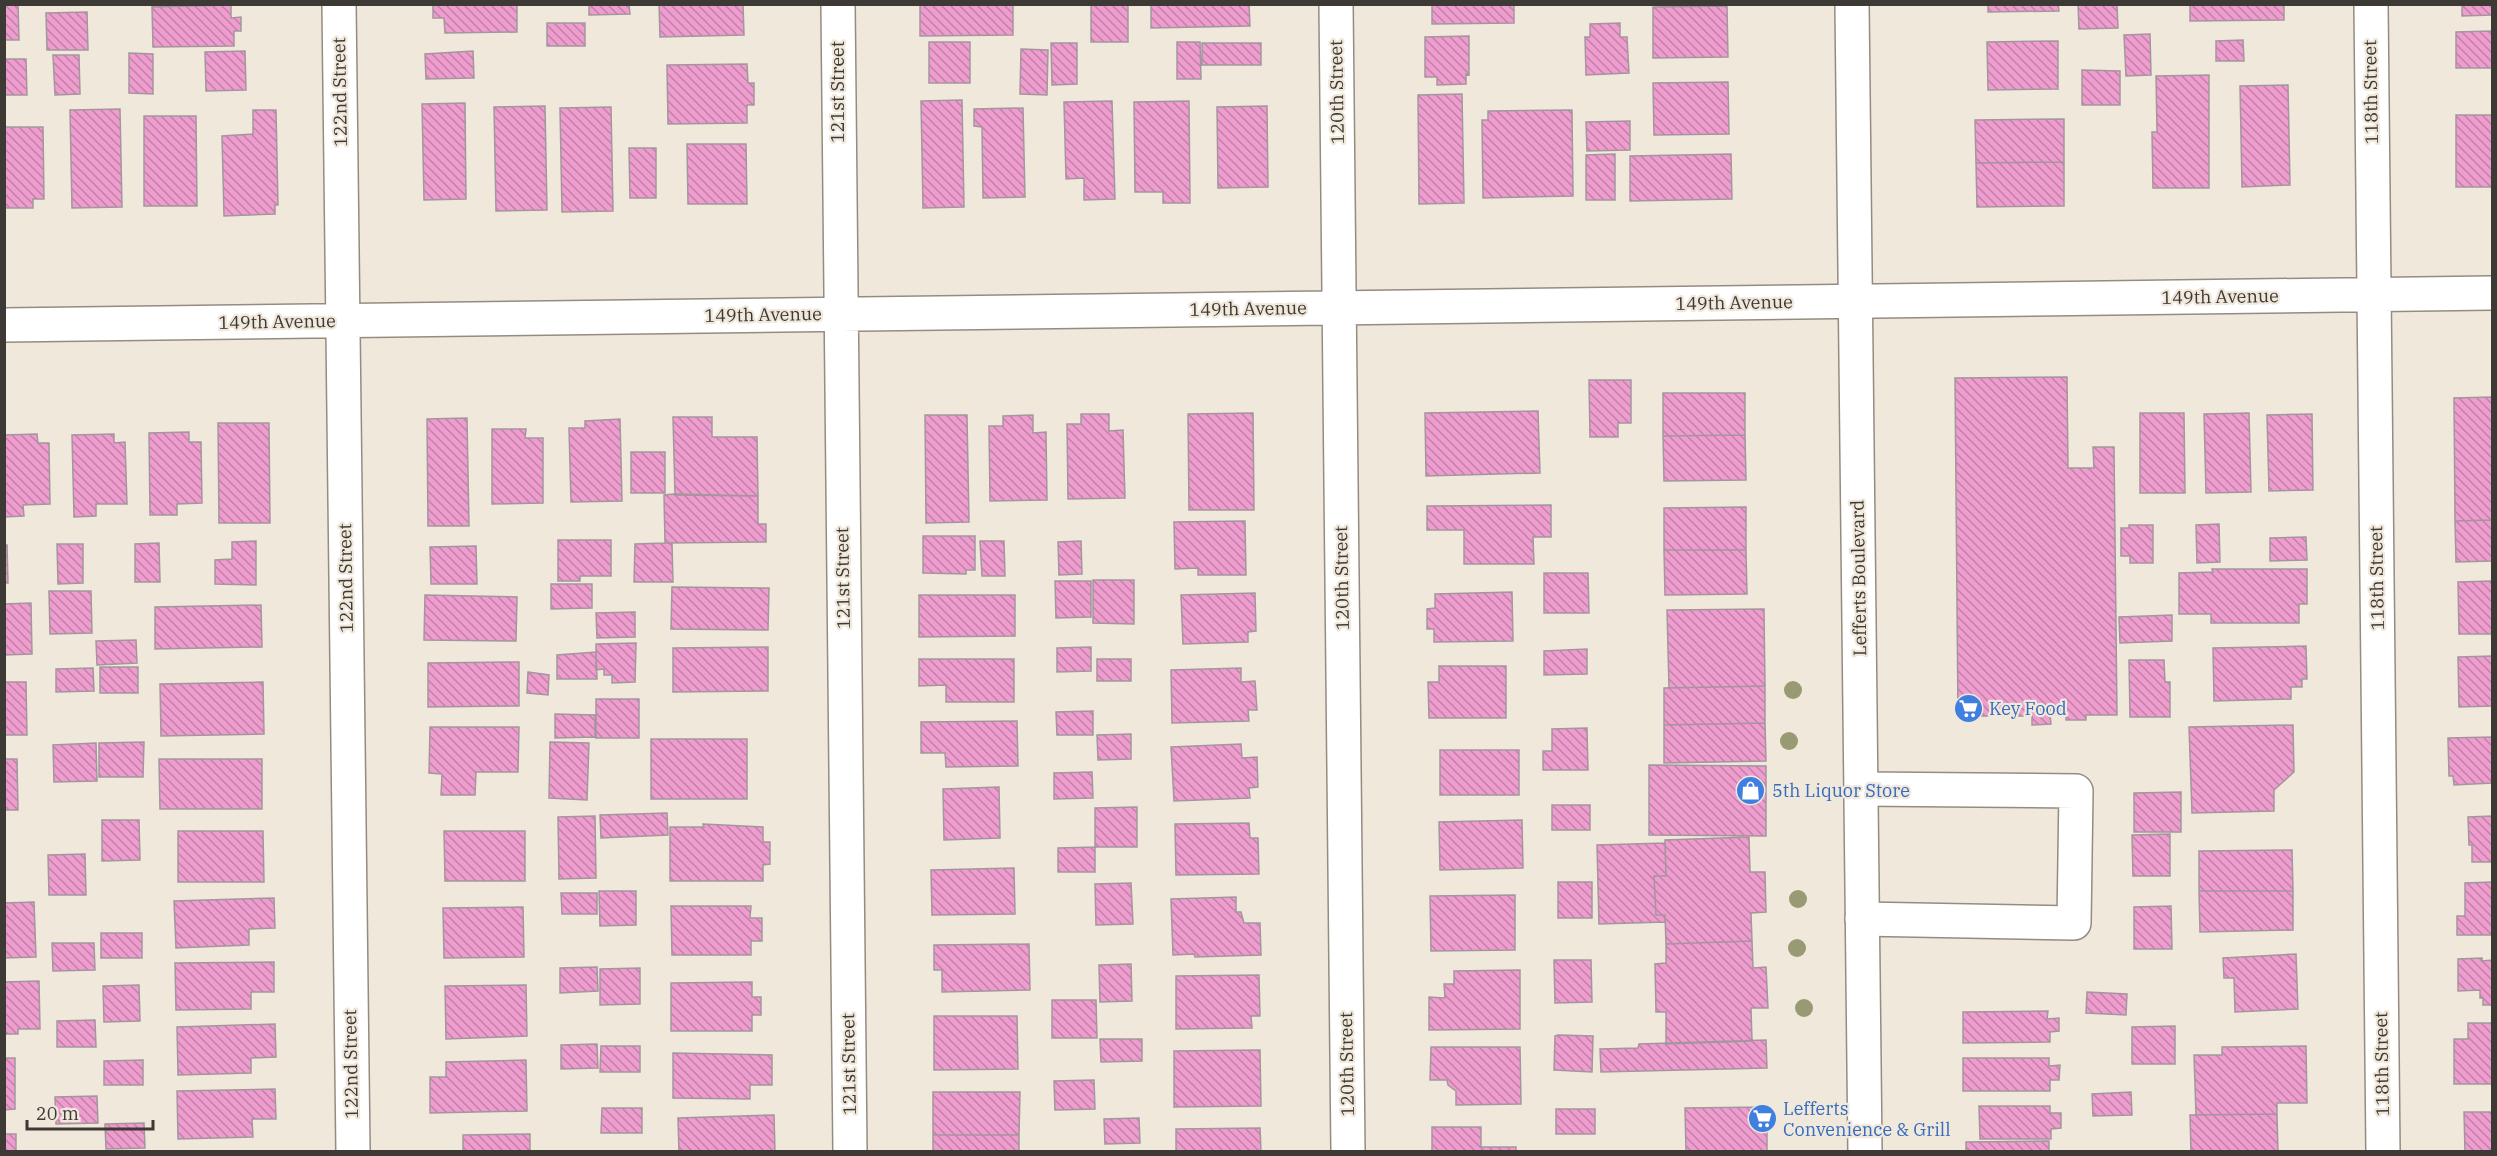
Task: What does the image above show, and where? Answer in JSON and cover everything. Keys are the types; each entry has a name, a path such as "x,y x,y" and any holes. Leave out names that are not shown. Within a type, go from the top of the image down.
{"street":[{"name":"122nd Street","path":"339,4 352,1152"},
{"name":"121st Street","path":"837,4 850,1152"},
{"name":"120th Street","path":"1336,4 1348,1152"},
{"name":"Lefferts Boulevard","path":"1852,4 1865,1152"},
{"name":"118th Street","path":"2371,4 2383,1152"},
{"name":"149th Avenue","path":"4,325 2493,293"},
{"path":"1861,789 2076,791 2074,923 1862,919"}],"building":[{"path":"4,4 18,4 19,40 4,40"},
{"path":"152,4 231,4 231,5 152,7"},
{"path":"433,4 517,4 517,32 445,33 444,18 433,18"},
{"path":"589,4 629,4 630,14 589,15"},
{"path":"659,4 743,4 744,35 660,37"},
{"path":"920,4 1013,4 1013,35 920,36"},
{"path":"1128,4 1128,42 1091,42 1091,5"},
{"path":"1151,4 1249,4 1250,26 1151,28"},
{"path":"1432,4 1514,4 1514,23 1432,24"},
{"path":"1988,4 2058,4 2059,11 1988,12"},
{"path":"2078,4 2117,4 2118,28 2079,29"},
{"path":"2190,4 2284,4 2284,20 2190,21"},
{"path":"2462,4 2492,4 2492,15 2462,16"},
{"path":"231,5 231,18 241,17 241,31 234,31 234,46 153,47 152,7"},
{"path":"1727,6 1728,57 1653,58 1653,7"},
{"path":"87,12 88,50 47,50 46,13"},
{"path":"547,23 585,23 585,46 547,46"},
{"path":"1620,23 1620,37 1627,37 1629,73 1586,75 1585,37 1590,37 1590,24"},
{"path":"2492,31 2492,68 2456,68 2456,32"},
{"path":"2150,34 2151,75 2126,76 2124,35"},
{"path":"1469,36 1469,75 1466,74 1466,84 1437,85 1437,77 1425,77 1425,37"},
{"path":"2243,40 2244,61 2216,61 2216,41"},
{"path":"2058,41 2058,89 1988,90 1987,42"},
{"path":"929,42 970,42 970,83 929,83"},
{"path":"1177,42 1200,42 1201,79 1177,79"},
{"path":"1051,43 1077,43 1077,84 1052,85"},
{"path":"1202,43 1261,43 1261,65 1202,65"},
{"path":"1021,49 1048,50 1047,95 1020,94"},
{"path":"245,51 246,90 206,91 205,52"},
{"path":"473,51 474,78 426,79 425,54"},
{"path":"129,53 153,54 153,94 129,93"},
{"path":"53,55 79,55 80,94 55,95"},
{"path":"4,59 26,59 27,95 4,95"},
{"path":"747,64 748,83 754,83 754,105 747,105 747,123 668,124 667,65"},
{"path":"2082,70 2120,71 2120,105 2082,105"},
{"path":"2209,75 2209,188 2153,188 2152,132 2157,132 2156,76"},
{"path":"1728,82 1729,134 1654,135 1653,83"},
{"path":"2288,85 2290,185 2242,187 2240,86"},
{"path":"1462,94 1464,203 1419,204 1418,95"},
{"path":"962,100 964,207 923,208 921,101"},
{"path":"1112,101 1115,199 1084,200 1084,178 1066,179 1064,102"},
{"path":"1189,101 1190,203 1163,203 1163,192 1135,192 1134,102"},
{"path":"465,103 466,199 424,200 422,104"},
{"path":"545,106 547,210 496,211 494,107"},
{"path":"1267,106 1268,187 1218,188 1217,107"},
{"path":"611,107 613,211 562,212 560,108"},
{"path":"1023,108 1025,197 983,198 982,127 974,126 974,109"},
{"path":"120,109 122,207 72,208 70,110"},
{"path":"253,110 276,110 278,205 275,205 275,214 224,216 222,136 253,134"},
{"path":"1572,110 1573,196 1483,198 1482,120 1488,120 1488,111"},
{"path":"2456,115 2492,115 2492,187 2456,187"},
{"path":"144,116 196,116 197,206 144,206"},
{"path":"2064,119 2064,162 1976,163 1975,120"},
{"path":"1630,121 1630,150 1587,151 1586,122"},
{"path":"4,127 43,127 44,199 33,199 33,208 4,208"},
{"path":"687,144 746,144 747,204 688,204"},
{"path":"629,148 656,148 656,198 630,198"},
{"path":"1615,154 1615,200 1586,200 1586,155"},
{"path":"1731,154 1732,199 1630,201 1630,156"},
{"path":"2064,162 2064,206 1977,207 1976,163"},
{"path":"2067,377 2068,468 2094,468 2093,447 2114,447 2117,715 2086,715 2086,720 2066,720 2066,715 2050,714 2051,724 2032,725 2032,716 1958,716 1955,378"},
{"path":"1589,380 1631,380 1631,423 1618,423 1618,437 1590,437"},
{"path":"1663,393 1745,393 1745,435 1663,436"},
{"path":"2492,397 2492,520 2455,521 2454,398"},
{"path":"1538,411 1540,473 1426,476 1425,413"},
{"path":"1253,413 1254,510 1189,510 1188,414"},
{"path":"2140,413 2184,413 2185,493 2140,493"},
{"path":"2249,413 2251,492 2206,493 2204,414"},
{"path":"1081,414 1109,414 1109,431 1123,430 1125,498 1068,499 1067,424 1081,424"},
{"path":"2312,414 2313,490 2269,491 2267,415"},
{"path":"925,415 967,415 969,522 926,523"},
{"path":"1033,415 1033,433 1046,432 1047,500 990,501 989,426 1003,426 1003,416"},
{"path":"673,417 712,417 712,437 757,437 758,496 675,495"},
{"path":"467,418 469,526 428,526 427,419"},
{"path":"620,419 622,501 571,502 569,428 585,428 585,421"},
{"path":"218,423 269,423 270,523 219,523"},
{"path":"492,429 526,429 525,438 543,438 543,503 492,504"},
{"path":"189,432 189,442 201,442 202,503 177,504 177,515 150,515 149,433"},
{"path":"37,434 38,443 49,443 50,504 23,505 24,516 4,517 4,435"},
{"path":"114,434 114,443 125,442 127,504 96,504 96,516 74,517 72,435"},
{"path":"1745,435 1746,480 1664,481 1663,436"},
{"path":"631,452 665,452 665,493 631,493"},
{"path":"664,495 758,496 758,524 766,524 766,542 665,543"},
{"path":"1551,505 1551,537 1533,537 1534,564 1464,564 1464,530 1427,530 1427,506"},
{"path":"1746,507 1746,550 1664,550 1664,508"},
{"path":"2492,520 2492,561 2456,562 2455,521"},
{"path":"1245,521 1246,575 1198,575 1198,568 1175,569 1174,522"},
{"path":"2219,524 2220,562 2197,563 2196,525"},
{"path":"2129,525 2153,525 2153,563 2130,563 2130,556 2121,556 2121,528 2129,528"},
{"path":"923,536 975,536 975,570 966,570 966,574 923,573"},
{"path":"2306,537 2307,560 2270,561 2270,538"},
{"path":"558,540 611,540 611,576 580,576 580,581 558,581"},
{"path":"256,541 256,585 215,584 215,560 232,559 232,542"},
{"path":"980,541 1004,541 1005,576 982,576"},
{"path":"1081,541 1082,574 1059,575 1058,542"},
{"path":"159,543 160,582 135,582 135,544"},
{"path":"672,543 673,582 634,582 635,544"},
{"path":"57,544 83,544 83,583 58,584"},
{"path":"4,545 7,545 8,583 4,583"},
{"path":"476,546 477,584 431,584 430,547"},
{"path":"1664,550 1746,550 1747,594 1665,595"},
{"path":"2212,569 2307,569 2307,604 2299,604 2299,623 2211,623 2211,614 2179,614 2179,573 2213,572"},
{"path":"1544,573 1588,573 1589,613 1544,613"},
{"path":"1093,580 1134,580 1134,624 1093,623"},
{"path":"1055,581 1091,581 1091,617 1056,618"},
{"path":"2492,581 2492,634 2459,634 2458,582"},
{"path":"551,584 592,584 592,608 551,609"},
{"path":"672,587 769,588 768,630 671,629"},
{"path":"49,591 91,591 92,633 50,634"},
{"path":"1512,592 1513,641 1434,642 1434,629 1427,629 1427,609 1435,608 1435,594"},
{"path":"1255,593 1256,631 1248,632 1248,642 1183,644 1181,595"},
{"path":"425,595 517,597 516,641 424,640"},
{"path":"919,595 1015,595 1015,636 919,637"},
{"path":"31,603 32,654 4,655 4,604"},
{"path":"261,605 262,647 155,649 155,607"},
{"path":"1764,609 1765,686 1669,688 1667,610"},
{"path":"635,612 635,637 597,638 596,613"},
{"path":"2172,615 2172,641 2120,643 2119,617"},
{"path":"136,640 137,663 97,665 96,641"},
{"path":"636,643 635,682 612,683 612,675 604,675 604,669 596,670 596,644"},
{"path":"2306,646 2307,679 2302,679 2302,687 2291,687 2291,699 2214,701 2213,648"},
{"path":"768,647 768,691 673,692 673,648"},
{"path":"1091,647 1091,671 1057,672 1057,648"},
{"path":"1587,649 1587,674 1544,675 1544,651"},
{"path":"596,652 597,679 557,679 557,655"},
{"path":"2492,656 2492,706 2459,707 2458,657"},
{"path":"919,659 1014,659 1014,702 946,702 946,685 919,686"},
{"path":"1097,659 1131,659 1131,681 1097,681"},
{"path":"2129,660 2164,660 2165,682 2170,682 2170,717 2130,717"},
{"path":"519,662 519,706 428,707 428,663"},
{"path":"1439,666 1506,666 1506,718 1429,718 1428,682 1439,682"},
{"path":"100,667 138,667 138,693 100,693"},
{"path":"93,668 94,691 56,692 56,669"},
{"path":"1241,668 1241,682 1255,681 1257,710 1248,710 1249,721 1172,723 1171,670"},
{"path":"528,672 549,675 548,695 527,693"},
{"path":"4,682 26,682 27,735 4,735"},
{"path":"263,682 264,734 161,736 160,684"},
{"path":"1765,686 1765,723 1664,725 1664,688"},
{"path":"596,699 639,699 639,738 596,738"},
{"path":"1093,711 1093,735 1057,735 1056,712"},
{"path":"555,714 595,715 595,737 555,738"},
{"path":"1017,721 1018,766 946,767 945,753 921,753 921,722"},
{"path":"1765,723 1766,761 1664,763 1664,725"},
{"path":"2293,725 2294,772 2274,790 2274,811 2192,813 2189,727"},
{"path":"430,727 519,727 518,772 476,772 475,795 441,795 442,774 429,773"},
{"path":"1587,728 1588,770 1543,770 1543,751 1552,751 1552,729"},
{"path":"1131,734 1131,759 1098,760 1097,735"},
{"path":"2492,737 2492,783 2454,785 2453,776 2449,776 2448,738"},
{"path":"651,739 747,739 747,799 651,799"},
{"path":"144,742 143,777 99,777 99,743"},
{"path":"550,742 589,743 587,800 549,798"},
{"path":"96,743 97,781 54,782 53,745"},
{"path":"1241,744 1242,758 1257,757 1258,787 1249,788 1250,798 1174,801 1171,747"},
{"path":"1440,750 1519,750 1519,795 1440,795"},
{"path":"4,759 17,759 18,810 4,810"},
{"path":"159,759 262,759 262,809 160,809"},
{"path":"1649,765 1766,766 1766,836 1649,835"},
{"path":"1092,772 1093,798 1054,799 1054,773"},
{"path":"999,787 1000,838 944,840 943,789"},
{"path":"2181,792 2181,832 2134,832 2134,793"},
{"path":"1552,805 1590,805 1590,830 1552,830"},
{"path":"1137,807 1137,847 1095,847 1095,808"},
{"path":"667,813 668,835 601,838 600,815"},
{"path":"595,816 596,878 559,879 558,817"},
{"path":"2492,816 2492,862 2472,862 2468,817"},
{"path":"102,820 139,820 140,860 102,861"},
{"path":"1522,820 1523,868 1440,870 1439,822"},
{"path":"1249,823 1250,838 1258,838 1259,874 1176,875 1175,824"},
{"path":"703,824 763,827 763,842 770,842 770,864 763,865 763,881 670,881 670,827 704,827"},
{"path":"178,831 263,831 264,882 178,882"},
{"path":"444,831 525,831 525,881 445,881"},
{"path":"2170,834 2170,876 2133,876 2132,835"},
{"path":"1749,837 1750,872 1765,872 1766,912 1751,913 1752,941 1666,944 1665,915 1656,915 1654,876 1666,876 1665,840"},
{"path":"1665,843 1666,876 1654,876 1656,915 1665,915 1665,922 1599,924 1597,845"},
{"path":"1095,847 1095,872 1058,872 1058,848"},
{"path":"2292,850 2293,891 2199,891 2199,851"},
{"path":"85,854 86,895 49,895 48,855"},
{"path":"1014,868 1015,914 932,915 931,870"},
{"path":"1558,882 1592,882 1592,918 1558,918"},
{"path":"2492,882 2492,935 2457,935 2457,916 2465,916 2465,883"},
{"path":"1131,883 1133,924 1096,925 1095,884"},
{"path":"599,891 636,891 636,925 600,926"},
{"path":"2199,891 2293,891 2293,930 2200,932"},
{"path":"561,893 597,893 597,914 562,914"},
{"path":"1515,895 1515,950 1431,951 1430,896"},
{"path":"1236,897 1236,912 1241,912 1244,923 1260,923 1261,955 1195,957 1194,954 1173,955 1171,899"},
{"path":"274,898 275,928 249,929 249,945 176,948 174,901"},
{"path":"34,902 36,957 4,958 4,903"},
{"path":"671,906 751,906 750,918 762,918 762,941 751,941 751,955 672,955"},
{"path":"2171,906 2172,949 2134,949 2134,907"},
{"path":"523,907 524,957 444,958 443,908"},
{"path":"101,933 142,933 142,958 101,958"},
{"path":"1752,941 1753,968 1766,967 1768,1008 1751,1008 1752,1041 1666,1044 1666,1012 1656,1012 1655,964 1666,963 1666,944"},
{"path":"52,943 94,943 95,970 53,971"},
{"path":"1029,944 1030,990 942,992 942,970 934,970 934,945"},
{"path":"2296,954 2298,1009 2235,1012 2234,978 2224,978 2223,958"},
{"path":"2482,958 2482,961 2492,960 2492,1005 2483,1005 2480,990 2458,991 2458,959"},
{"path":"1554,960 1591,960 1592,1002 1555,1003"},
{"path":"274,962 274,992 251,992 251,1009 176,1010 175,963"},
{"path":"1131,964 1132,1001 1100,1002 1099,965"},
{"path":"597,967 598,991 560,993 560,968"},
{"path":"640,968 640,1004 600,1005 600,969"},
{"path":"1520,970 1520,1029 1429,1030 1429,997 1445,998 1444,984 1454,984 1454,971"},
{"path":"1259,975 1260,1016 1251,1016 1252,1028 1176,1029 1176,976"},
{"path":"39,981 40,1029 18,1029 18,1034 4,1034 4,982"},
{"path":"752,982 752,997 761,997 761,1015 752,1015 752,1031 671,1031 671,983"},
{"path":"139,985 140,1021 104,1022 103,986"},
{"path":"526,985 527,1036 446,1039 445,986"},
{"path":"2087,992 2127,994 2126,1015 2086,1013"},
{"path":"1052,1000 1096,1000 1097,1038 1052,1038"},
{"path":"2048,1011 2047,1019 2059,1018 2059,1031 2050,1032 2050,1042 1963,1043 1963,1012"},
{"path":"934,1016 1017,1016 1018,1069 934,1070"},
{"path":"95,1020 96,1047 57,1047 57,1021"},
{"path":"2468,1023 2492,1023 2492,1084 2454,1084 2454,1039 2468,1039"},
{"path":"275,1024 276,1057 251,1058 251,1073 178,1075 177,1027"},
{"path":"2175,1026 2175,1064 2132,1064 2132,1027"},
{"path":"1555,1036 1593,1036 1592,1072 1554,1070"},
{"path":"1100,1039 1142,1039 1142,1061 1101,1062"},
{"path":"1766,1040 1767,1068 1601,1072 1600,1049 1638,1048 1639,1044"},
{"path":"597,1044 598,1068 561,1069 561,1045"},
{"path":"601,1046 640,1046 640,1072 600,1072"},
{"path":"2306,1046 2307,1103 2277,1103 2277,1114 2196,1115 2194,1055 2222,1055 2222,1047"},
{"path":"1431,1047 1520,1047 1521,1104 1456,1105 1456,1091 1448,1085 1447,1080 1430,1080"},
{"path":"1260,1050 1261,1106 1174,1107 1174,1051"},
{"path":"673,1053 772,1055 772,1085 750,1085 750,1099 673,1098"},
{"path":"4,1058 15,1058 15,1109 4,1110"},
{"path":"1963,1058 2049,1058 2049,1066 2060,1065 2059,1080 2050,1080 2050,1091 1963,1091"},
{"path":"143,1060 143,1085 104,1085 104,1061"},
{"path":"526,1060 527,1111 430,1113 430,1077 446,1077 446,1062"},
{"path":"1094,1080 1095,1109 1055,1110 1054,1081"},
{"path":"275,1089 276,1119 252,1119 253,1137 178,1139 177,1091"},
{"path":"933,1092 1020,1092 1019,1135 933,1135"},
{"path":"2131,1092 2132,1115 2093,1116 2092,1094"},
{"path":"97,1096 98,1123 56,1124 55,1097"},
{"path":"1979,1106 2050,1106 2050,1113 2061,1113 2061,1128 2051,1129 2051,1139 1980,1139"},
{"path":"1767,1107 1767,1152 1686,1152 1685,1108"},
{"path":"602,1108 642,1108 642,1133 601,1133"},
{"path":"1556,1109 1595,1109 1595,1134 1556,1134"},
{"path":"2464,1112 2492,1112 2492,1152 2465,1152"},
{"path":"2277,1114 2278,1152 2191,1152 2190,1115"},
{"path":"774,1115 775,1152 679,1152 678,1118"},
{"path":"1139,1118 1140,1143 1105,1144 1104,1119"},
{"path":"144,1123 145,1148 106,1149 105,1124"},
{"path":"1432,1127 1481,1127 1481,1147 1516,1147 1516,1152 1432,1152"},
{"path":"1260,1128 1261,1152 1176,1152 1176,1129"},
{"path":"4,1134 16,1134 16,1152 4,1152"},
{"path":"530,1134 530,1152 463,1152 463,1135"},
{"path":"933,1135 1019,1135 1019,1152 933,1152"},
{"path":"2049,1141 2049,1152 1966,1152 1966,1142"}],"place":[{"name":"Key Food","path":"1968,709"},
{"name":"5th Liquor Store","path":"1751,791"},
{"name":"Lefferts Convenience & Grill","path":"1762,1119"}]}
